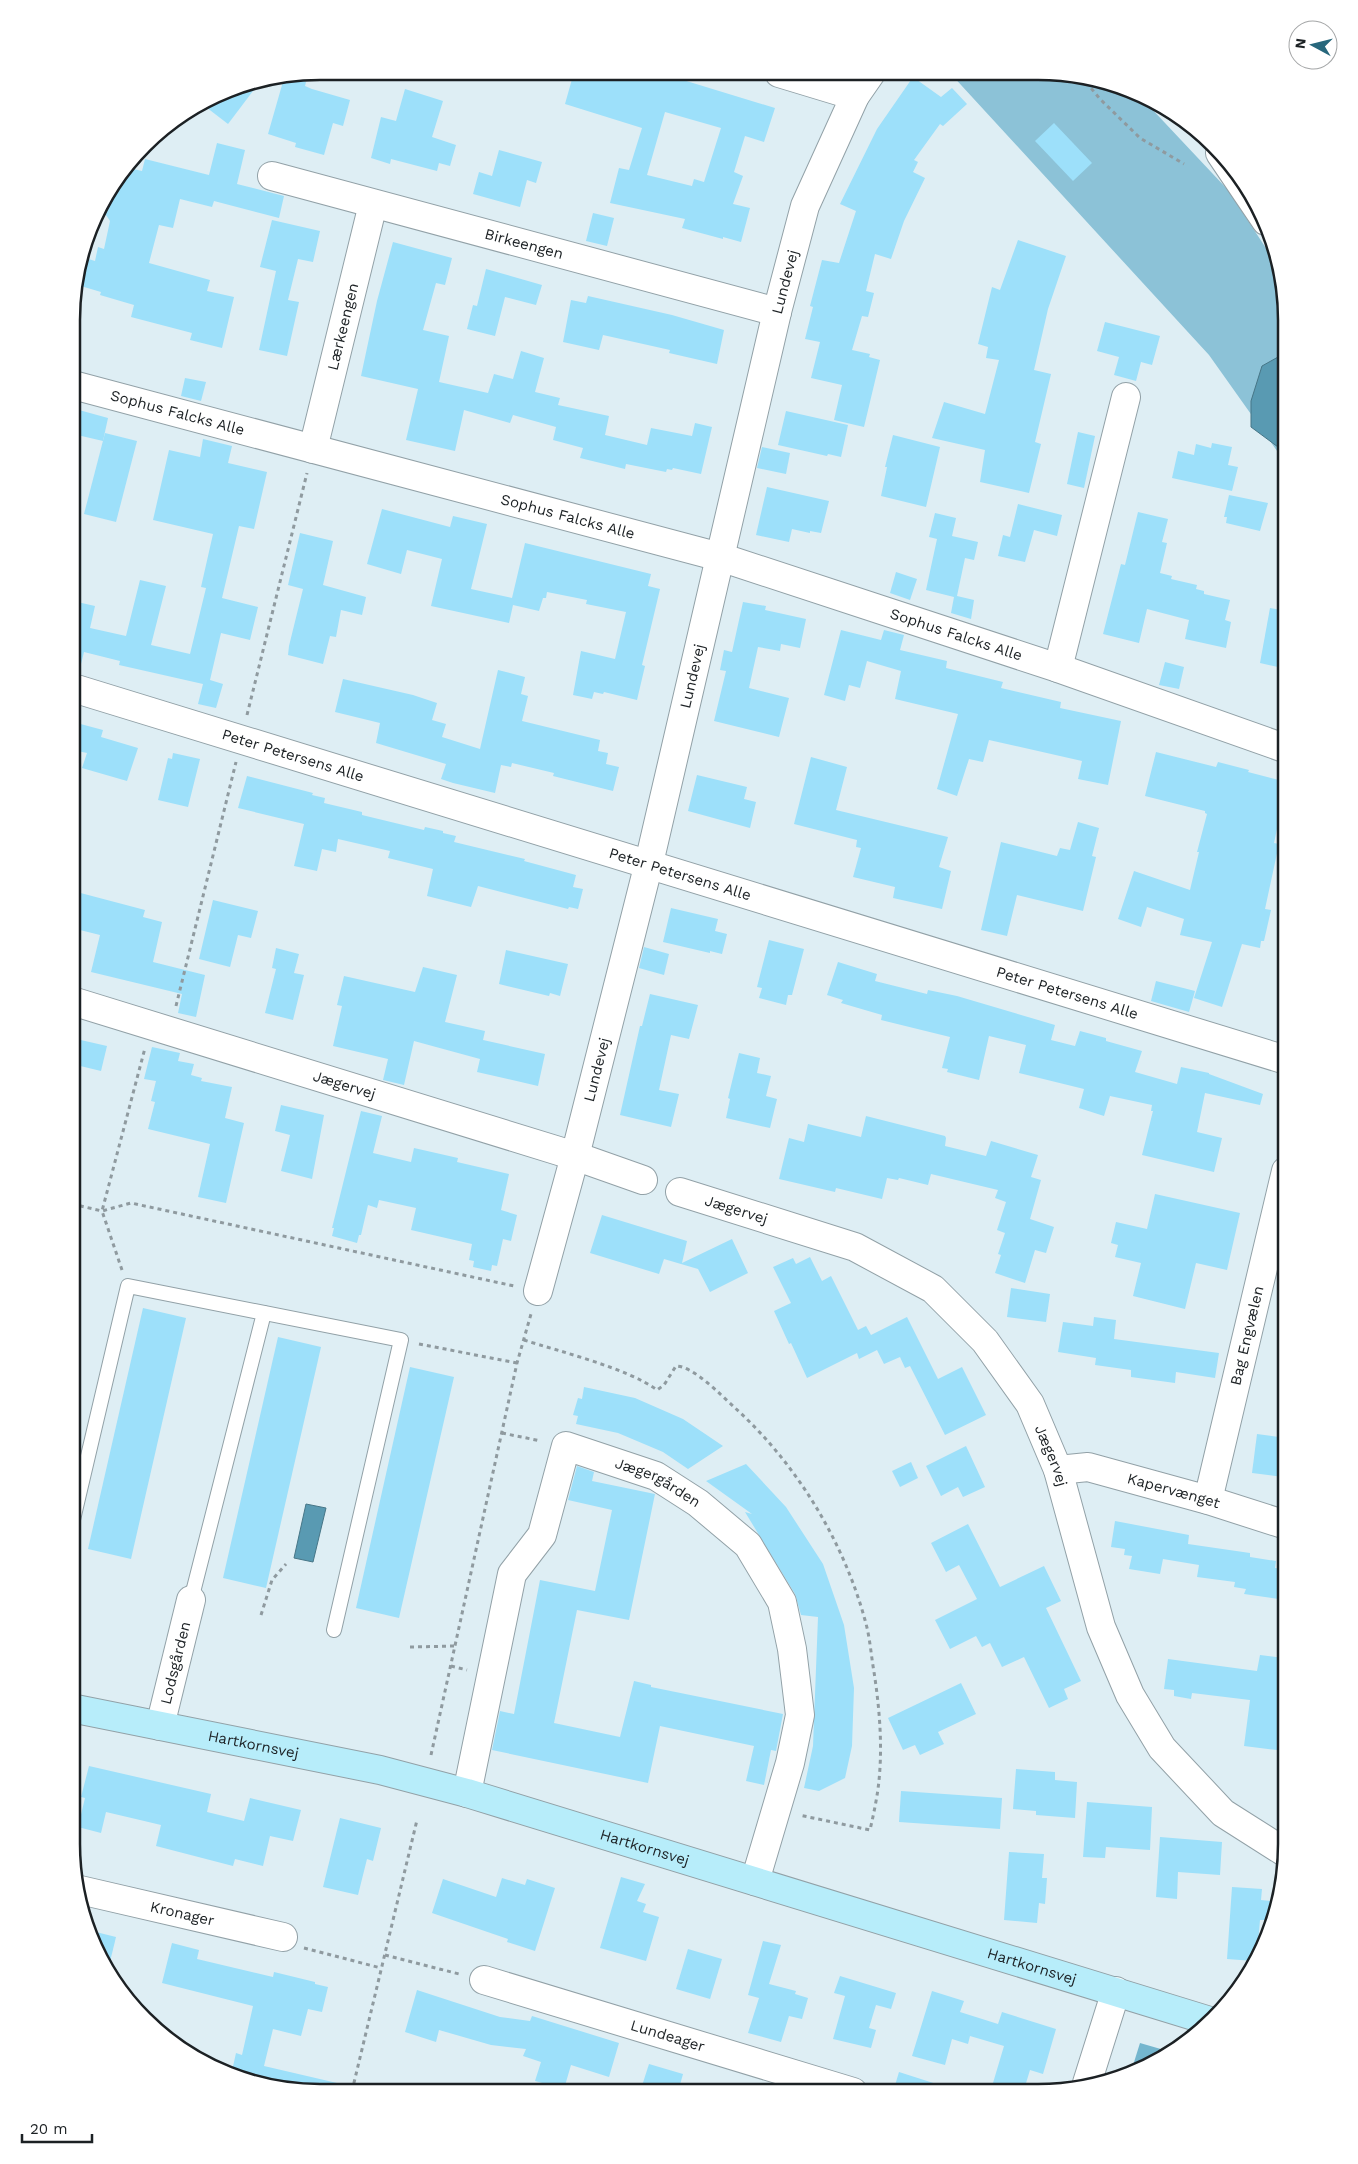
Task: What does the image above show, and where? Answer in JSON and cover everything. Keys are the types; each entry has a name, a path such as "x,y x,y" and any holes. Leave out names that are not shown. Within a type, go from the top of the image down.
{"street":[{"path":"802,80 855,96"},
{"name":"Lundevej","path":"538,1291 575,1156 649,863 777,312 806,206 855,96 866,80"},
{"name":"Birkeengen","path":"272,176 777,312"},
{"name":"Lærkeengen","path":"313,449 373,204"},
{"name":"Sophus Falcks Alle","path":"80,387 720,557 1058,668 1278,746"},
{"path":"1058,668 1126,397"},
{"name":"Peter Petersens Alle","path":"80,690 649,863 1278,1058"},
{"name":"Jægervej","path":"80,1004 575,1156 644,1180"},
{"name":"Jægervej","path":"680,1192 855,1247 933,1289 985,1341 1030,1404 1058,1470 1101,1627 1130,1695 1162,1748 1223,1813 1278,1847"},
{"name":"Bag Engvælen","path":"1208,1500 1278,1205"},
{"path":"467,1793 512,1574 542,1535 566,1446"},
{"name":"Jægergården","path":"566,1446 656,1476 698,1503 748,1545 782,1602 792,1649 800,1715 790,1763 755,1881"},
{"name":"Kapervænget","path":"1058,1470 1088,1467 1278,1522"},
{"name":"Lodsgården","path":"160,1726 191,1600"},
{"name":"Hartkornsvej","path":"80,1710 380,1770 467,1793 1203,2019"},
{"name":"Kronager","path":"85,1891 283,1937"},
{"name":"Lundeager","path":"484,1980 827,2084"},
{"path":"1087,2079 1116,1991"}],"lane":[{"path":"80,1490 128,1286 401,1340 334,1630"},
{"path":"191,1600 264,1313"}],"path":[{"path":"1089,86 1140,138 1184,164"},
{"path":"128,1286 102,1211 151,1026"},
{"path":"80,1206 102,1211 131,1203 538,1291 517,1363 431,1755"},
{"path":"401,1340 517,1363"},
{"path":"502,1432 566,1446"},
{"path":"261,1614 272,1580 286,1564"},
{"path":"410,1647 455,1646"},
{"path":"354,2084 417,1820"},
{"path":"283,1937 292,1945 381,1968"},
{"path":"385,1955 484,1980"}],"shaded area":[{"path":"956,80 1070,82 1100,88 1130,98 1152,109 1228,190 1268,251 1276,288 1278,320 1278,452 1209,355"},
{"path":"1278,357 1278,447 1251,427 1251,401 1262,366"},
{"path":"306,1504 326,1508 313,1562 294,1558"},
{"path":"1140,2043 1162,2049 1158,2052 1133,2064"}],"building":[{"path":"572,80 683,80 775,108 764,142 745,136 734,172 743,176 733,204 750,208 741,242 682,228 685,219 610,203 619,168 629,170 642,128 565,104","holes":["665,112 721,128 704,182 694,179 692,186 647,175"]},
{"path":"911,80 917,80 941,97 952,88 967,104 943,126 940,124 914,160 918,162 913,172 925,178 904,221 891,259 875,254 866,291 874,293 868,317 862,316 852,350 870,354 869,357 880,360 864,427 834,420 842,385 811,378 820,342 805,339 813,307 810,306 822,260 839,263 856,211 840,204 877,129"},
{"path":"303,81 306,82 305,86 312,89 350,100 343,126 333,123 324,155 295,147 296,143 268,134 283,83"},
{"path":"254,89 228,124 208,108 228,98"},
{"path":"405,89 443,101 432,137 456,145 450,166 439,163 437,171 391,159 390,164 371,158 381,117 396,121"},
{"path":"1054,123 1092,163 1073,181 1035,141"},
{"path":"217,143 245,150 237,184 284,196 279,218 214,201 212,207 180,199 173,228 159,225 149,263 210,280 207,291 234,297 222,348 190,340 192,333 131,317 134,305 100,295 101,292 82,286 88,259 95,261 98,247 104,249 110,221 105,214 120,186 134,169 142,171 145,159 209,175"},
{"path":"499,150 542,162 536,183 527,180 520,207 473,194 479,172 492,176"},
{"path":"593,213 614,218 607,246 586,241"},
{"path":"272,220 320,231 313,262 298,259 288,300 299,302 287,356 259,350 276,271 260,267"},
{"path":"1018,240 1066,256 1048,309 1034,370 1051,374 1035,442 1041,444 1029,493 980,482 985,450 932,438 944,402 985,414 999,360 986,358 988,347 978,344 992,287 1000,290"},
{"path":"393,242 452,258 445,285 436,283 423,330 449,336 439,382 488,393 494,374 513,379 521,351 544,358 535,392 560,398 558,405 609,416 605,435 647,445 651,428 692,436 695,423 712,427 701,474 673,468 672,470 667,469 666,472 626,464 625,469 580,458 583,448 553,440 556,427 513,415 510,423 464,410 455,451 406,440 418,389 361,376 377,301"},
{"path":"486,269 542,285 536,305 505,297 495,336 467,329 473,305 477,306"},
{"path":"588,296 672,315 724,330 717,364 669,353 670,350 603,335 599,350 563,342 571,300 586,303"},
{"path":"1105,322 1160,336 1152,365 1141,362 1136,381 1114,375 1119,357 1097,351"},
{"path":"185,378 206,382 201,401 181,396"},
{"path":"80,410 108,418 103,441 80,436"},
{"path":"786,411 848,425 841,457 828,454 827,456 778,445"},
{"path":"1078,432 1095,436 1084,488 1067,484"},
{"path":"105,433 137,441 116,522 84,514"},
{"path":"893,435 940,447 926,507 881,496 887,467 885,467"},
{"path":"203,439 232,446 228,463 267,472 254,529 239,526 222,598 258,607 250,640 221,633 210,680 223,684 216,708 198,704 203,684 119,665 120,661 84,652 80,668 80,603 95,606 90,628 126,636 140,580 166,586 151,645 190,654 206,588 201,587 213,534 153,520 169,450 200,457"},
{"path":"1212,443 1232,447 1228,465 1238,467 1232,491 1172,478 1178,451 1194,455 1196,444 1211,448"},
{"path":"762,447 790,453 786,474 757,468"},
{"path":"767,487 829,501 821,533 810,531 810,533 792,529 789,542 756,535"},
{"path":"1229,495 1268,503 1260,531 1226,523 1227,517 1224,517"},
{"path":"1018,504 1062,515 1057,536 1034,530 1025,562 998,556 1003,535 1010,537"},
{"path":"382,509 450,527 453,516 487,524 471,589 512,598 525,543 651,574 648,586 660,589 642,665 645,666 637,700 604,692 603,694 594,692 592,699 573,695 581,651 615,659 626,612 586,604 587,600 547,592 539,611 513,605 509,623 431,606 442,559 407,550 401,574 367,564"},
{"path":"1138,512 1168,519 1162,542 1167,543 1160,573 1172,576 1171,579 1197,585 1196,589 1204,591 1204,594 1230,600 1225,620 1231,622 1226,648 1185,639 1189,620 1147,609 1139,643 1103,634 1121,564 1125,565"},
{"path":"935,513 956,518 952,536 978,542 974,560 965,558 957,596 974,600 971,619 951,613 954,597 926,590 937,539 929,537"},
{"path":"300,533 333,541 323,585 366,597 362,615 341,610 336,637 330,636 323,664 288,655 303,589 288,585"},
{"path":"896,572 917,579 910,600 890,593"},
{"path":"743,602 766,606 765,610 806,619 800,648 781,644 780,651 758,647 749,688 789,698 779,737 714,721 726,671 720,670 724,650 732,652"},
{"path":"1270,608 1278,609 1278,667 1260,663"},
{"path":"841,630 881,640 884,630 904,635 900,650 947,661 946,668 1003,682 1001,688 1061,702 1060,708 1121,721 1108,785 1078,779 1082,761 989,740 983,762 969,759 957,796 937,789 958,714 895,699 901,671 867,661 860,688 849,685 845,701 824,695"},
{"path":"1165,662 1184,667 1179,689 1159,685"},
{"path":"498,670 525,677 521,694 528,696 522,721 600,740 598,751 608,753 606,764 619,767 613,791 553,776 554,773 512,763 511,767 501,765 495,793 453,783 441,779 446,764 376,743 380,723 335,712 343,679 413,695 437,703 432,720 446,724 442,737 480,749"},
{"path":"80,724 103,730 101,737 138,748 127,781 82,768 87,753 80,752"},
{"path":"1156,752 1216,767 1218,762 1278,780 1278,824 1274,843 1278,844 1278,849 1265,909 1271,910 1264,941 1261,941 1260,948 1242,944 1222,1007 1194,998 1212,942 1180,935 1184,919 1147,907 1141,927 1118,919 1134,871 1190,890 1199,852 1197,852 1207,814 1205,811 1145,796"},
{"path":"173,753 200,759 188,807 158,800 168,758 172,759"},
{"path":"811,757 847,767 836,810 948,837 939,867 951,871 942,909 893,898 895,887 853,877 861,848 856,847 857,840 794,824"},
{"path":"697,775 747,787 744,799 756,802 750,828 688,811"},
{"path":"247,776 313,793 312,795 325,798 324,803 362,812 362,815 424,830 425,827 443,831 443,833 456,836 454,842 525,859 524,861 576,875 573,887 583,889 578,909 569,907 568,909 478,886 471,907 427,896 433,869 388,858 390,851 338,839 336,852 322,849 317,871 294,866 304,824 238,808"},
{"path":"1078,822 1099,828 1092,856 1096,857 1083,911 1017,895 1007,936 981,930 1001,842 1057,856 1060,848 1070,850"},
{"path":"80,893 145,910 143,917 162,922 153,962 205,975 196,1017 178,1013 182,994 91,972 100,935 80,930"},
{"path":"213,900 258,911 251,938 238,935 230,967 199,959"},
{"path":"671,908 718,919 715,931 727,934 722,954 663,942"},
{"path":"769,940 804,949 792,995 788,995 786,1005 759,998 762,988 757,987"},
{"path":"644,947 669,954 664,975 639,968"},
{"path":"276,948 299,954 294,973 304,975 293,1020 265,1013 276,969 272,968"},
{"path":"506,950 568,964 560,996 550,993 549,996 499,984"},
{"path":"838,962 877,974 875,981 927,994 928,990 957,996 1055,1025 1051,1040 1075,1046 1080,1031 1106,1038 1106,1041 1142,1051 1135,1072 1177,1084 1181,1067 1209,1073 1263,1094 1260,1105 1205,1093 1197,1132 1222,1138 1214,1172 1142,1155 1153,1111 1151,1111 1152,1105 1110,1096 1104,1116 1079,1108 1084,1089 1019,1073 1026,1045 989,1036 979,1080 947,1072 948,1069 942,1068 950,1037 881,1020 882,1015 841,1003 843,1000 827,995"},
{"path":"423,967 457,975 445,1022 485,1031 483,1040 545,1054 538,1086 477,1072 480,1059 414,1041 404,1085 383,1080 388,1059 333,1046 342,1006 337,1005 344,976 415,992"},
{"path":"1156,981 1195,991 1189,1012 1151,1001"},
{"path":"650,994 698,1005 689,1039 671,1035 659,1090 679,1094 671,1127 620,1115 640,1026 642,1026"},
{"path":"80,1040 107,1046 101,1071 80,1066"},
{"path":"152,1047 180,1053 178,1061 194,1064 191,1075 202,1078 201,1081 232,1087 225,1118 244,1123 226,1203 198,1197 210,1144 148,1129 155,1102 151,1101 156,1081 144,1079"},
{"path":"739,1053 760,1058 757,1073 771,1076 766,1096 777,1099 770,1128 726,1118 730,1099 728,1098"},
{"path":"281,1105 324,1115 312,1179 281,1171 290,1135 275,1131"},
{"path":"361,1111 382,1116 373,1153 411,1162 414,1148 458,1158 457,1162 509,1174 501,1210 517,1215 511,1241 503,1239 497,1266 492,1265 491,1271 473,1267 474,1261 469,1260 472,1244 411,1230 416,1208 379,1200 377,1208 368,1205 361,1235 359,1235 357,1243 332,1236 334,1228 332,1228"},
{"path":"866,1116 945,1136 945,1146 986,1156 991,1141 1038,1155 1031,1177 1041,1180 1030,1219 1054,1227 1046,1253 1035,1250 1025,1283 995,1273 1001,1255 998,1254 1005,1233 997,1230 1006,1202 995,1198 998,1190 931,1174 928,1185 899,1178 898,1180 887,1178 882,1199 836,1188 835,1192 779,1179 789,1138 804,1142 808,1124 861,1137"},
{"path":"1155,1194 1240,1213 1227,1270 1196,1263 1185,1309 1133,1296 1141,1263 1115,1257 1118,1245 1111,1243 1116,1222 1147,1229"},
{"path":"602,1215 687,1241 682,1263 732,1239 748,1273 710,1292 698,1269 664,1259 659,1274 590,1253"},
{"path":"810,1257 822,1281 831,1276 858,1330 866,1326 871,1335 907,1317 938,1379 962,1367 986,1415 945,1435 910,1366 905,1368 900,1357 884,1364 877,1350 859,1359 857,1353 807,1378 774,1311 791,1303 773,1267 793,1258 796,1264"},
{"path":"1011,1288 1050,1294 1046,1322 1007,1317"},
{"path":"143,1308 186,1318 131,1559 88,1549"},
{"path":"1094,1317 1116,1320 1114,1339 1219,1353 1215,1378 1176,1372 1175,1383 1131,1377 1131,1370 1095,1365 1096,1358 1058,1352 1063,1322 1093,1326"},
{"path":"278,1337 321,1347 266,1588 223,1578"},
{"path":"410,1367 454,1377 399,1618 356,1608"},
{"path":"584,1387 635,1398 683,1419 723,1446 688,1469 663,1452 618,1433 576,1424 578,1416 573,1415 578,1398 582,1399"},
{"path":"1257,1434 1278,1437 1278,1476 1252,1473"},
{"path":"966,1446 985,1487 963,1497 958,1487 941,1496 926,1466"},
{"path":"911,1462 918,1478 900,1487 892,1471"},
{"path":"746,1464 786,1507 823,1564 844,1625 854,1688 852,1746 845,1778 819,1791 804,1788 813,1746 818,1617 801,1615 795,1594 745,1512 752,1514 706,1481"},
{"path":"577,1466 594,1472 592,1481 655,1494 629,1620 577,1610 554,1723 620,1737 634,1681 651,1685 651,1687 783,1714 776,1751 771,1750 764,1785 746,1781 754,1746 660,1726 648,1783 492,1750 500,1711 514,1714 540,1580 595,1591 612,1510 568,1500"},
{"path":"1115,1521 1189,1535 1188,1544 1250,1553 1250,1557 1276,1561 1275,1568 1278,1568 1278,1599 1244,1594 1246,1589 1234,1587 1235,1582 1197,1577 1199,1565 1163,1559 1160,1574 1129,1569 1132,1556 1124,1555 1125,1549 1111,1547"},
{"path":"968,1524 1000,1587 1044,1566 1061,1601 1046,1608 1081,1681 1064,1689 1068,1699 1049,1708 1024,1657 1002,1667 990,1643 982,1647 976,1636 950,1649 935,1620 977,1599 959,1565 946,1572 931,1543"},
{"path":"1260,1655 1278,1657 1277,1750 1244,1746 1250,1700 1192,1693 1191,1699 1174,1696 1174,1690 1164,1689 1168,1659 1257,1671"},
{"path":"961,1683 976,1714 938,1732 944,1744 920,1755 915,1745 903,1750 888,1718"},
{"path":"89,1766 211,1794 207,1812 244,1821 250,1798 301,1810 293,1841 270,1836 263,1866 235,1859 233,1866 156,1846 161,1825 106,1812 101,1833 80,1828 85,1798 81,1797"},
{"path":"1016,1769 1055,1772 1055,1780 1077,1782 1075,1818 1036,1815 1036,1811 1013,1809"},
{"path":"901,1791 1002,1798 1000,1829 899,1822"},
{"path":"1087,1802 1152,1807 1150,1850 1106,1847 1105,1858 1083,1857"},
{"path":"340,1818 381,1828 373,1861 367,1859 358,1895 323,1887"},
{"path":"1160,1837 1222,1842 1220,1875 1178,1872 1177,1899 1156,1897"},
{"path":"1009,1852 1044,1854 1042,1878 1047,1878 1045,1904 1039,1903 1037,1923 1004,1920"},
{"path":"621,1877 645,1884 637,1901 646,1904 643,1912 659,1917 646,1961 600,1948"},
{"path":"502,1878 525,1885 527,1879 555,1888 535,1951 507,1942 508,1939 432,1913 443,1879 496,1897"},
{"path":"1232,1887 1262,1889 1261,1900 1271,1901 1265,1920 1260,1920 1258,1939 1248,1961 1227,1959"},
{"path":"97,1932 116,1937 110,1961"},
{"path":"763,1941 781,1945 769,1984 796,1991 795,1994 808,1998 802,2019 789,2016 781,2042 748,2033 759,1998 748,1995"},
{"path":"172,1943 199,1950 197,1959 273,1977 274,1972 328,1987 322,2012 308,2009 301,2036 273,2029 264,2066 337,2084 288,2082 258,2076 233,2068 236,2053 242,2055 253,2006 162,1983"},
{"path":"688,1949 722,1959 710,1999 676,1989"},
{"path":"840,1976 896,1993 891,2009 876,2005 869,2028 876,2030 871,2048 833,2039 845,1996 834,1993"},
{"path":"417,1990 500,2017 530,2021 532,2016 619,2043 609,2077 571,2065 565,2084 546,2084 535,2081 541,2062 523,2056 526,2049 491,2045 439,2030 436,2042 405,2032"},
{"path":"932,1991 964,2001 960,2012 998,2024 1002,2012 1056,2029 1043,2074 1030,2070 1026,2084 993,2084 1004,2046 970,2036 968,2044 952,2039 945,2065 912,2056"},
{"path":"649,2064 683,2074 680,2084 643,2084"},
{"path":"899,2072 936,2084 895,2084"}]}
